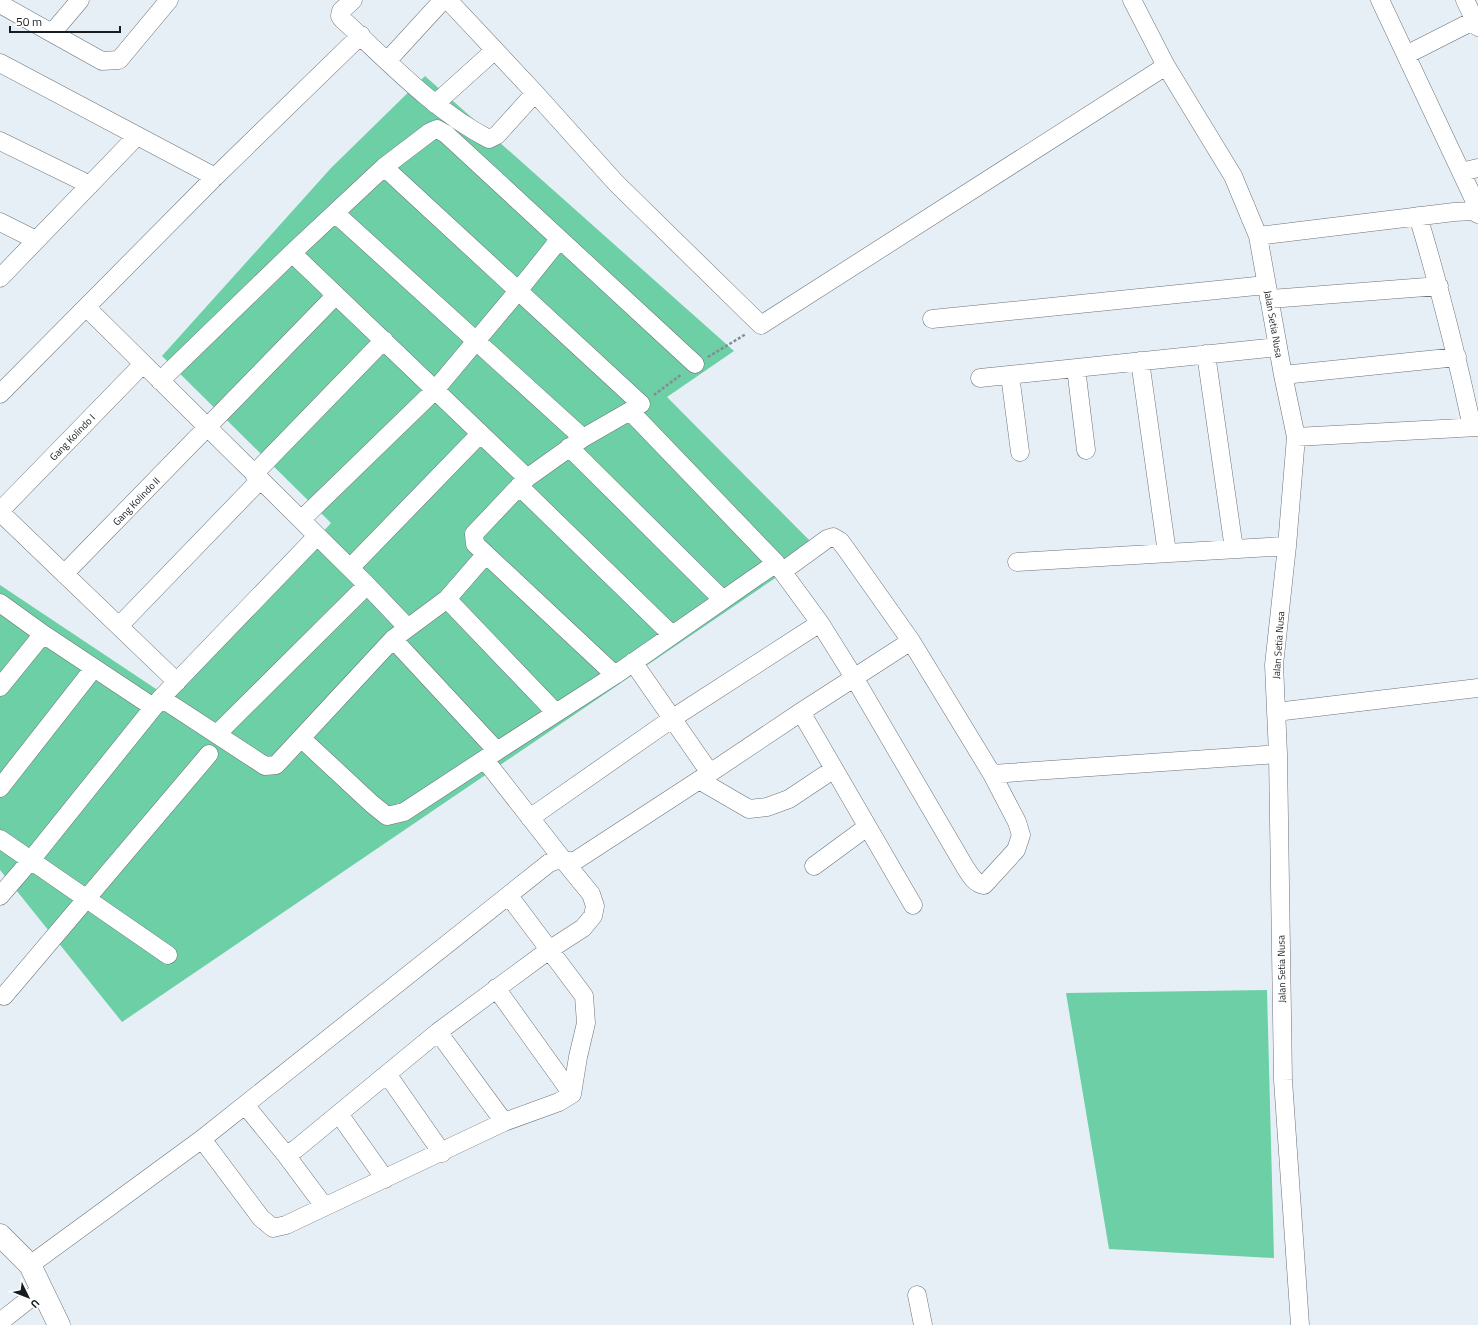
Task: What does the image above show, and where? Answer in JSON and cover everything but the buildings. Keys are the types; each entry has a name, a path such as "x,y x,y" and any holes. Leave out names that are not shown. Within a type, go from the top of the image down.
{"main road":[{"path":"0,1235 30,1265 59,1325"}],"street":[{"path":"52,33 80,0"},
{"path":"0,4 102,61 119,60 169,0"},
{"path":"352,0 341,11 340,16 435,104 489,139 497,135 535,93"},
{"path":"388,60 443,0"},
{"path":"448,0 616,183 761,325 1166,66"},
{"name":"Jalan Setia Nusa","path":"1132,0 1166,66 1233,176 1258,236 1283,375 1296,437 1287,546 1274,665 1278,754 1283,1080 1300,1325"},
{"path":"1380,0 1406,55 1470,170 1478,208"},
{"path":"1406,55 1476,24 1465,0"},
{"path":"0,394 87,308 215,177 361,35"},
{"path":"435,104 495,50"},
{"path":"0,63 215,177"},
{"path":"160,381 292,253 384,167 430,132 437,129 441,131 695,364"},
{"path":"0,278 137,136"},
{"path":"0,141 90,185"},
{"path":"384,167 641,404"},
{"path":"1258,236 1418,216 1473,211 1478,214"},
{"path":"335,213 476,341 576,443 723,600"},
{"path":"1296,437 1475,427 1439,286 1418,216"},
{"path":"0,222 36,240"},
{"path":"301,520 435,390 559,240"},
{"path":"292,253 480,434 523,482 672,635"},
{"path":"932,319 1268,292 1439,286"},
{"name":"Gang Kolindo II","path":"64,574 336,295"},
{"path":"87,308 350,568 408,628"},
{"path":"119,626 384,340"},
{"path":"980,378 1278,347"},
{"path":"1206,354 1234,549"},
{"path":"1283,375 1457,357"},
{"path":"1140,361 1167,553"},
{"name":"Gang Kolindo I","path":"0,512 143,364"},
{"path":"1076,368 1086,450"},
{"path":"1010,375 1020,452"},
{"path":"301,738 387,816 404,812 615,675 723,600 780,567 828,539 833,537 840,541 846,548 911,641 992,774 1017,822 1022,835 1016,850 984,885 974,880 855,678 820,623 780,567 630,411 576,443 523,482 474,534 475,544 615,675"},
{"path":"350,568 480,434"},
{"path":"0,512 177,682"},
{"path":"0,896 31,860 157,703 317,536"},
{"path":"1017,562 1287,546"},
{"path":"0,603 94,668 217,734 265,766 276,764 393,639 447,599 486,554"},
{"path":"217,734 367,585"},
{"path":"447,599 556,712"},
{"path":"530,818 673,718 820,623"},
{"path":"2,683 43,634"},
{"path":"286,1156 438,1032 549,950 584,928 593,916 595,906 591,894 530,818 491,755 393,639"},
{"path":"30,1265 202,1139 550,864 557,860 575,861 911,641"},
{"path":"633,662 673,718 705,776 749,809 767,807 788,799 834,769"},
{"path":"0,788 94,668"},
{"path":"1276,712 1478,688"},
{"path":"801,712 913,905"},
{"path":"4,996 209,754"},
{"path":"992,774 1278,754"},
{"path":"814,866 867,827"},
{"path":"0,839 168,955"},
{"path":"202,1139 261,1218 273,1228 286,1225 324,1206 442,1153 504,1122 559,1102 572,1094 578,1057 586,1024 584,996 509,896"},
{"path":"496,988 572,1094"},
{"path":"438,1032 504,1122"},
{"path":"387,1074 442,1153"},
{"path":"245,1105 324,1206"},
{"path":"339,1114 385,1179"},
{"path":"0,1322 42,1289"},
{"path":"917,1295 923,1325"}],"path":[{"path":"641,404 695,364 761,325"}],"green space":[{"path":"425,76 734,351 667,397 818,549 122,1022 0,870 0,585 171,699 331,523 162,356 331,168"},
{"path":"1267,990 1274,1258 1109,1249 1066,993"}]}
